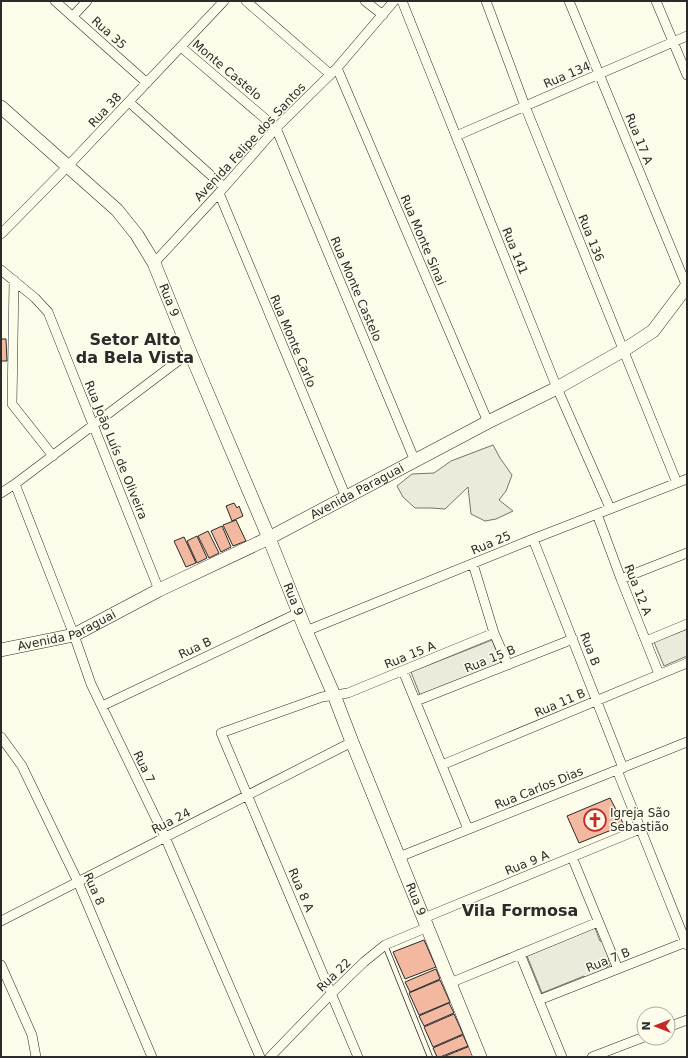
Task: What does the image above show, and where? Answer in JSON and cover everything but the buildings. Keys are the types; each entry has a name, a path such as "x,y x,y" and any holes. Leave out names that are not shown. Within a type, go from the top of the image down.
{"street":[{"name":"Rua 35","path":"55,1 147,83"},
{"path":"72,16 87,1"},
{"name":"Rua 38","path":"1,234 68,166 224,1"},
{"path":"246,1 330,74"},
{"path":"365,1 383,15"},
{"name":"Avenida Felipe dos Santos","path":"154,263 222,190 276,128 337,68 394,1"},
{"name":"Rua 141","path":"402,1 556,388 610,508"},
{"name":"Rua 136","path":"486,1 525,106 677,483"},
{"name":"Rua 17 A","path":"569,1 687,287"},
{"path":"656,1 687,75"},
{"name":"Rua 134","path":"456,136 687,36"},
{"name":"Monte Castelo","path":"181,47 276,128"},
{"name":"Rua Monte Sinai","path":"337,68 488,422"},
{"name":"Rua Monte Carlo","path":"129,102 222,190 346,497"},
{"name":"Rua 9","path":"1,107 117,210 137,235 154,263 298,612 334,695 480,1057"},
{"name":"Rua Monte Castelo","path":"276,128 415,460"},
{"name":"Rua João Luís de Oliveira","path":"1,270 35,298 48,312 159,590"},
{"path":"14,280 12,404 53,456"},
{"name":"Avenida Paraguai","path":"1,650 74,636 159,590 268,538 415,460 556,388 624,350 654,331 687,287"},
{"path":"1,494 190,352"},
{"name":"Rua 25","path":"306,631 473,564 533,538 687,479"},
{"name":"Rua 7","path":"16,484 92,684 165,838 260,1057"},
{"name":"Rua 12 A","path":"597,514 659,674"},
{"name":"Rua B","path":"533,538 597,700 640,829 686,944"},
{"path":"621,579 687,553"},
{"path":"473,564 494,633 508,665"},
{"name":"Rua B","path":"102,706 298,612"},
{"path":"646,641 687,624"},
{"name":"Rua 15 A","path":"221,733 322,697 348,693 494,633"},
{"name":"Rua 15 B","path":"416,701 573,639"},
{"name":"Rua 11 B","path":"442,765 687,663"},
{"path":"403,671 468,829"},
{"name":"Rua 8 A","path":"221,733 358,1057"},
{"name":"Rua 8","path":"1,738 22,766 78,882 152,1057"},
{"name":"Rua 24","path":"1,921 352,742"},
{"name":"Rua Carlos Dias","path":"399,857 687,742"},
{"name":"Rua 9 A","path":"426,923 572,857 640,829"},
{"path":"572,857 618,969"},
{"path":"450,983 598,922"},
{"name":"Rua 22","path":"270,1057 364,962 385,945 426,923"},
{"name":"Rua 7 B","path":"539,1000 686,944"},
{"path":"520,954 562,1057"},
{"path":"1,965 32,1035 36,1057"},
{"path":"676,1024 687,1020"},
{"path":"592,1057 636,1040"}],"lane":[{"path":"385,945 430,1057"}],"shaded area":[{"path":"493,445 512,475 506,491 499,500 513,511 496,519 485,521 471,514 468,487 445,509 415,508 403,497 397,486 412,474 434,473 451,461"},
{"path":"687,629 687,656 664,666 654,642"},
{"path":"492,640 501,663 420,695 411,672"},
{"path":"595,928 600,941 604,942 610,965 606,969 585,978 584,976 542,993 527,956"}],"place":[{"name":"Igreja São Sebastião","path":"595,820"}],"district":[{"name":"Setor Alto da Bela Vista","path":"135,348"},
{"name":"Vila Formosa","path":"520,910"}]}
